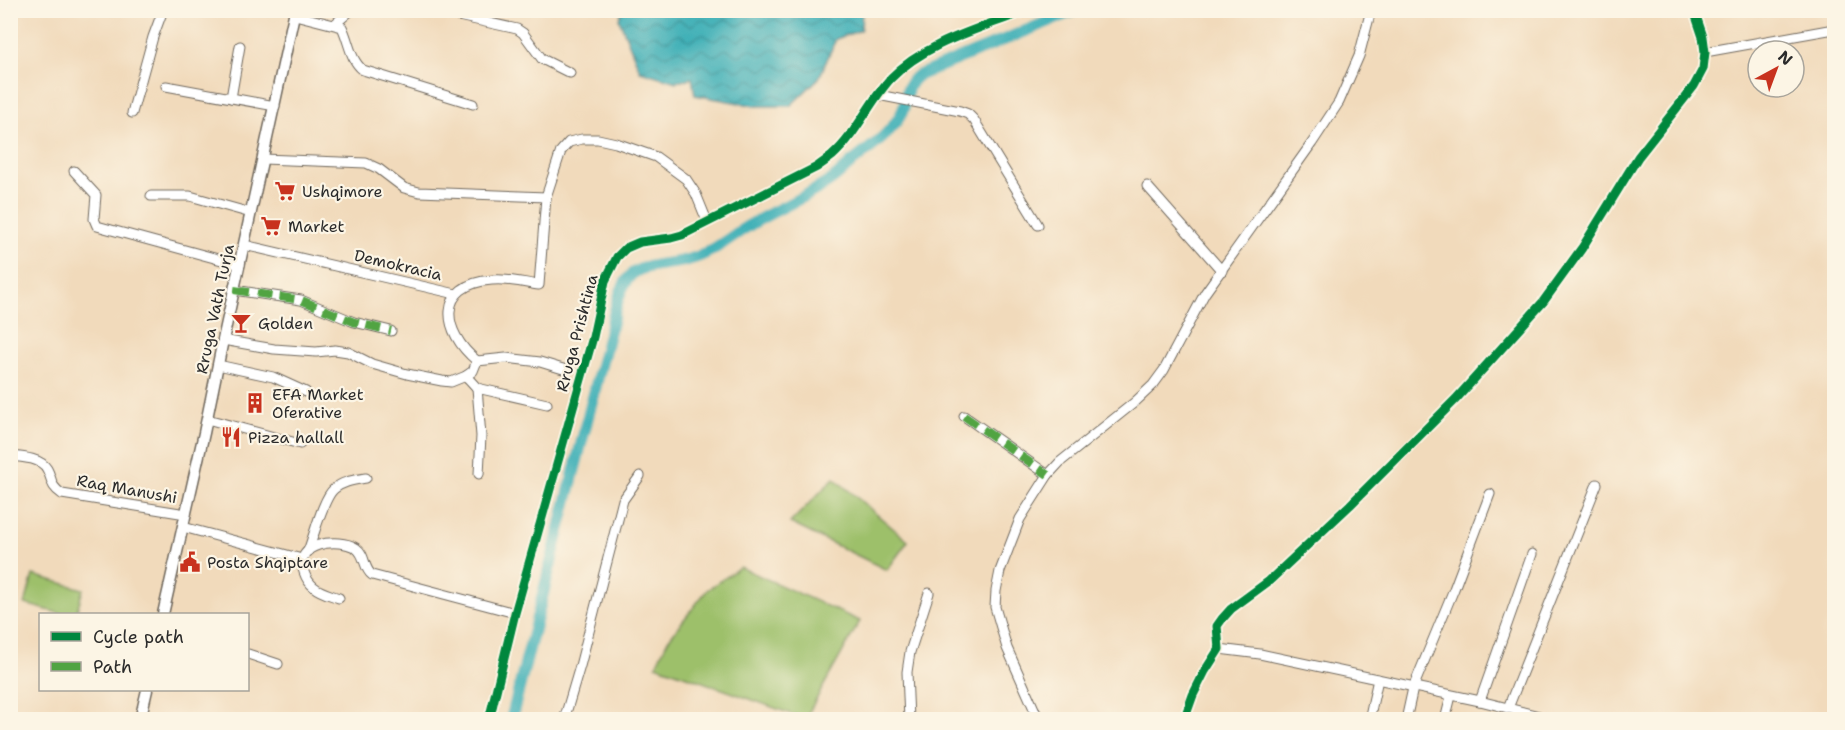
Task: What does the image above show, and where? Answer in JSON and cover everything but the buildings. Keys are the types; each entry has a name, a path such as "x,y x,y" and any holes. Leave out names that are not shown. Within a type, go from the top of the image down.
{"street":[{"path":"132,113 163,10"},
{"path":"335,24 351,10"},
{"path":"431,10 470,15 517,29 523,33 542,59 570,73"},
{"name":"Rruga Prishtina","path":"489,720 515,613 593,337 605,281 617,257 626,248 640,242 682,235 817,166 832,156 846,141 889,80 900,70 932,47 1027,10"},
{"path":"1039,720 1007,648 995,607 1000,571 1012,538 1030,501 1048,475 1073,450 1135,402 1153,385 1169,361 1205,293 1339,102 1359,56 1371,10"},
{"path":"1184,720 1197,687 1219,649 1217,626 1231,609 1269,581 1350,505 1455,399 1543,302 1582,248 1638,157 1694,86 1703,69 1705,52 1703,37 1694,10"},
{"path":"295,13 342,27 349,40 353,57 363,70 473,104"},
{"name":"Rruga Vath Turja","path":"163,613 295,13"},
{"path":"1705,52 1834,28"},
{"path":"231,98 240,46"},
{"path":"166,86 275,106"},
{"path":"878,95 968,114 974,120 1038,225"},
{"path":"456,294 471,284 493,279 539,285 546,197 561,151 569,142 598,139 616,143 656,158 686,179 696,194 707,221"},
{"path":"263,159 366,164 379,169 404,188 419,192 546,197"},
{"path":"74,171 96,195 94,219 97,226 240,265"},
{"path":"1148,186 1222,271"},
{"path":"151,196 190,196 251,213"},
{"name":"Demokracia","path":"244,245 456,294 449,310 451,324 463,347 477,361"},
{"path":"234,290 301,300 354,322 391,331"},
{"path":"223,340 274,350 348,352 372,364 407,374 451,382 473,371 477,361 498,357 534,361 563,369"},
{"path":"218,365 273,377 306,392"},
{"path":"466,376 477,388 548,404"},
{"path":"477,388 481,436 479,474"},
{"path":"964,416 1048,475"},
{"path":"207,419 300,444"},
{"name":"Raq Manushi","path":"10,456 26,458 42,464 47,468 51,483 62,494 186,514"},
{"path":"564,720 623,500 640,476"},
{"path":"339,598 312,586 302,568 302,559 308,551 327,499 334,488 347,481 366,478"},
{"path":"1508,708 1597,484"},
{"path":"1406,720 1413,688 1490,494"},
{"path":"183,527 302,559"},
{"path":"308,551 324,543 347,544 360,552 372,575 515,613"},
{"path":"1479,701 1532,554"},
{"path":"909,720 907,672 910,652 929,593"},
{"path":"1219,649 1260,654 1479,701 1551,719"},
{"path":"249,654 278,664"},
{"path":"1369,720 1378,679"},
{"path":"140,720 147,691"},
{"path":"1445,720 1451,696"}],"green space":[{"path":"834,478 908,541 887,570 790,523"},
{"path":"740,567 860,621 805,719 656,665 668,640 707,590"},
{"path":"33,575 83,589 76,613 58,613 25,604"}],"water":[{"path":"622,10 862,11 861,30 836,39 819,78 790,106 756,106 695,95 692,78 676,82 640,71 619,19"}],"waterway":[{"path":"511,720 615,309 627,280 643,268 684,261 707,253 760,219 833,179 890,130 903,111 907,90 917,76 1076,10"}],"marked path":[{"path":"234,290 301,300 354,322 391,331"},
{"path":"964,416 1048,475"}],"cycle path":[{"path":"489,720 515,613 593,337 605,281 617,257 626,248 640,242 682,235 817,167 841,148 883,87 905,66 920,55 954,38 1027,10"},
{"path":"1184,720 1193,695 1219,649 1217,626 1222,619 1231,609 1269,581 1350,505 1456,399 1543,302 1582,248 1638,157 1694,86 1703,69 1705,52 1703,37 1694,10"}],"place":[{"name":"Ushqimore","path":"285,191"},
{"name":"Market","path":"271,226"},
{"name":"Golden","path":"241,323"},
{"name":"EFA Market Oferative","path":"255,403"},
{"name":"Pizza hallall","path":"231,437"},
{"name":"Posta Shqiptare","path":"190,562"}]}
